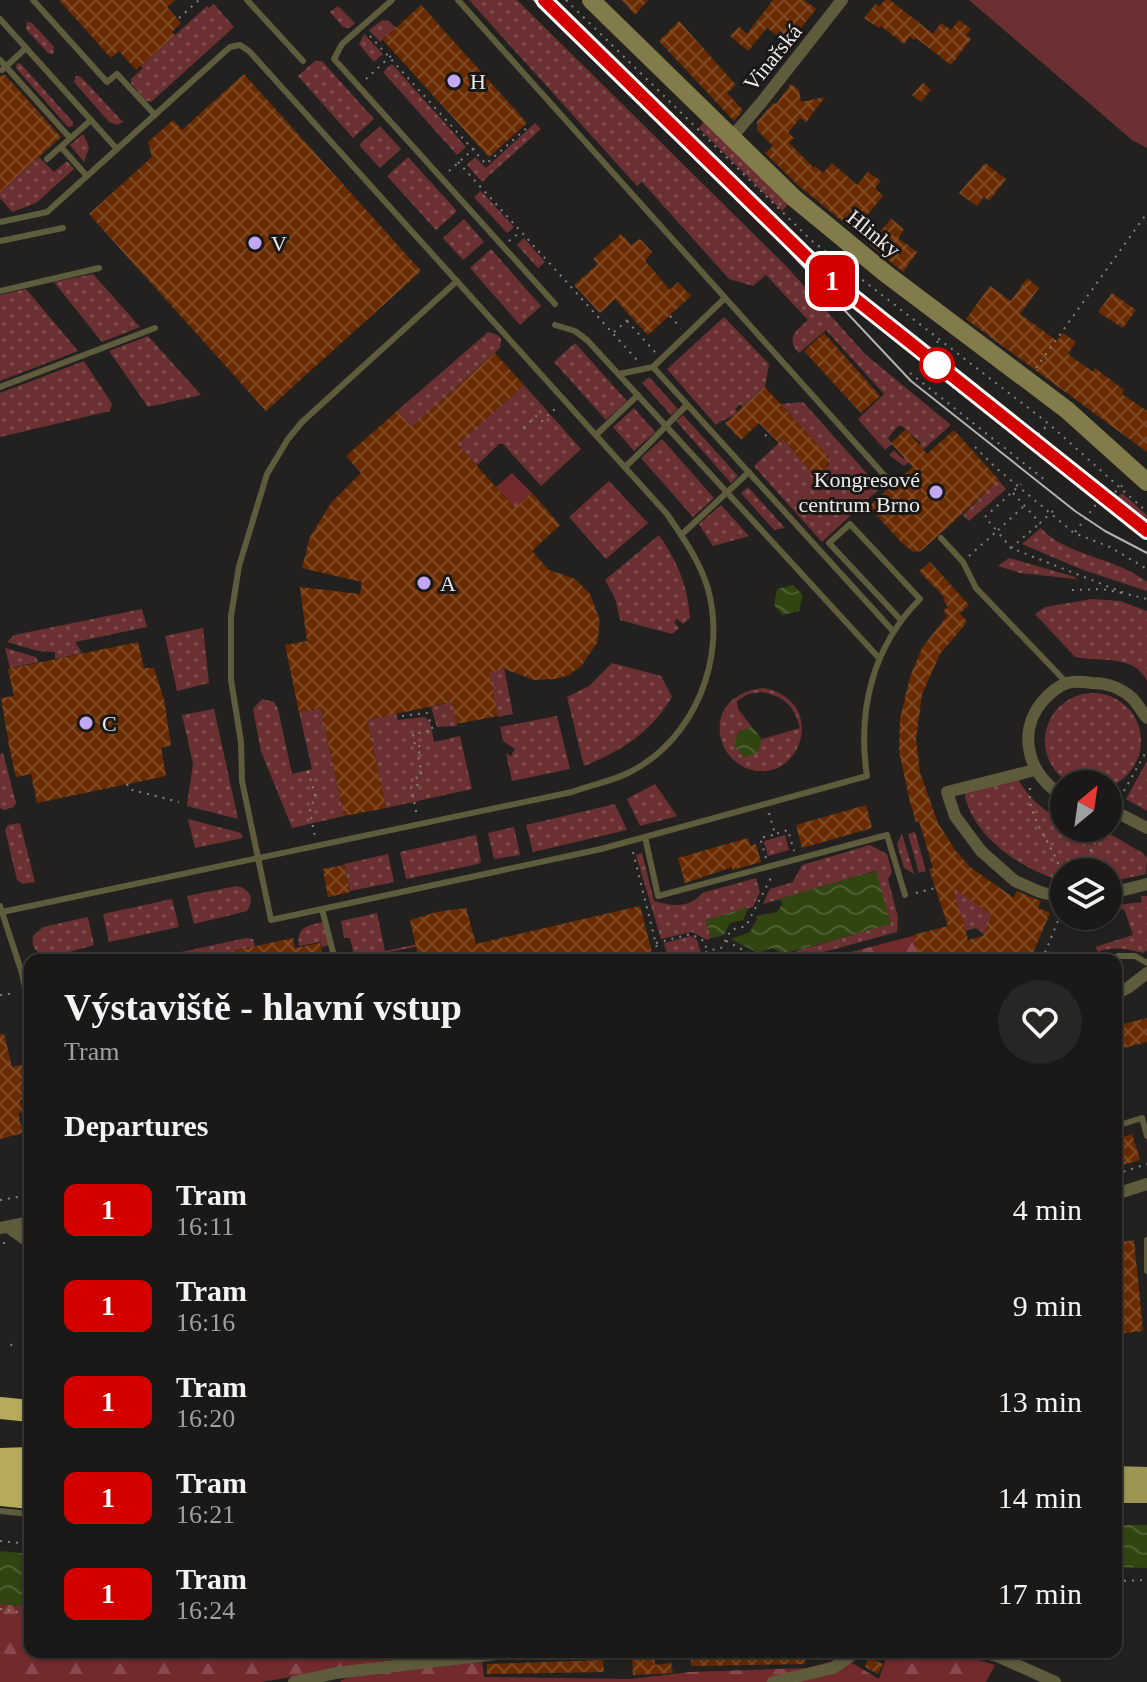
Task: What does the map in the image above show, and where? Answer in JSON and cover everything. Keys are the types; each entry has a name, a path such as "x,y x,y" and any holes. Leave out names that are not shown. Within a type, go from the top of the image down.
{"highway":[{"path":"0,1408 24,1410"},
{"path":"0,1480 24,1477"},
{"path":"0,1495 24,1497"}],"main road":[{"path":"1122,1476 1147,1477"},
{"path":"1122,1493 1147,1493"}],"street":[{"name":"Hlinky","path":"591,0 731,138 845,241 1067,410 1142,478"},
{"name":"Vinařská","path":"731,138 842,0"},
{"path":"1050,786 1035,770 1029,751 1030,725 1035,712 1054,690 1067,683 1102,683 1135,701 1147,718"},
{"path":"1035,770 947,792 955,816 981,851 1015,881 1050,894"},
{"path":"1122,815 1147,828"},
{"path":"1122,890 1147,884"},
{"path":"1122,990 1147,973"},
{"path":"1122,1193 1146,1188"},
{"path":"4,1227 24,1223"},
{"path":"4,1227 24,1239"},
{"path":"294,1682 472,1658"},
{"path":"773,1682 833,1668 847,1658"},
{"path":"1001,1658 1055,1682"}],"lane":[{"path":"33,0 107,82 117,74 155,115"},
{"path":"247,0 303,61"},
{"path":"392,0 342,44 334,59 555,304"},
{"path":"458,0 893,485"},
{"path":"0,19 117,149"},
{"path":"0,222 47,212 230,47 240,45 249,51 667,514 694,555 708,589 714,629 712,653 695,706 663,749 630,772 572,792 1,909 24,983"},
{"path":"4,68 26,48"},
{"path":"0,60 70,138"},
{"path":"47,159 91,120"},
{"path":"61,147 87,176"},
{"path":"0,241 63,228"},
{"path":"0,291 99,268"},
{"path":"457,281 302,422 288,439 267,474 239,566 231,616 231,680 241,742 242,781 271,920 630,841 867,776 864,721 870,685 893,631 920,599 850,524 829,543 900,619"},
{"path":"619,374 649,368 725,298"},
{"path":"555,325 575,331 587,340 879,658"},
{"path":"0,387 155,328"},
{"path":"649,368 687,405 893,631"},
{"path":"596,435 638,395"},
{"path":"625,467 687,405"},
{"path":"681,535 749,472"},
{"path":"941,538 963,562 976,588 1067,683"},
{"path":"645,837 658,896 887,835 905,895"},
{"path":"322,909 333,954"},
{"path":"1122,957 1135,956 1147,963"},
{"path":"1122,1124 1142,1118 1147,1136"},
{"path":"1147,1240 1147,1271"},
{"path":"0,1511 24,1513"}],"path":[{"path":"179,18 199,0"},
{"path":"362,27 486,164 529,126"},
{"path":"358,86 394,53"},
{"path":"441,178 478,145"},
{"path":"458,162 613,333 649,368"},
{"path":"1033,372 1147,213"},
{"path":"503,246 520,231"},
{"path":"670,316 676,323"},
{"path":"613,333 631,317"},
{"path":"627,321 661,358"},
{"path":"1067,459 931,351 939,339 1049,424 1147,512"},
{"path":"921,362 1057,469"},
{"path":"910,373 1045,480"},
{"path":"524,428 536,416 542,421 564,400"},
{"path":"1037,436 1049,424"},
{"path":"765,436 769,432"},
{"path":"975,447 1074,533 1110,547 1147,569"},
{"path":"1074,533 1107,490 1112,495 1120,487 1142,478"},
{"path":"1020,484 985,517 1011,548 1127,594"},
{"path":"1012,492 1040,523"},
{"path":"963,562 1023,507"},
{"path":"1011,548 1052,512"},
{"path":"1072,590 1102,589 1147,599"},
{"path":"402,716 427,713 433,730 413,734 415,746 419,745 421,752 417,753 422,773 416,775 418,785 411,786 419,824"},
{"path":"1122,791 1147,750"},
{"path":"308,771 315,795 310,811 317,845"},
{"path":"127,784 129,789 179,802"},
{"path":"1030,788 1028,801 1055,858"},
{"path":"771,821 775,834"},
{"path":"768,867 760,838 788,830 796,859"},
{"path":"630,841 659,954"},
{"path":"707,951 721,948 731,930 746,926 778,864"},
{"path":"905,895 935,888"},
{"path":"1044,954 1054,930"},
{"path":"656,943 691,934 704,941 705,954"},
{"path":"725,940 751,954"},
{"path":"1122,1172 1147,1164"},
{"path":"0,1200 24,1196"},
{"path":"11,1344 13,1350"},
{"path":"0,1541 24,1543"},
{"path":"1122,1581 1147,1580"},
{"path":"0,1609 24,1613"}],"shaded area":[{"path":"469,0 517,0 787,267 866,355 951,425 904,466 889,455 894,450 903,459 921,443 898,426 888,438 892,444 885,450 858,419 884,394 826,330 799,353 793,339 796,331 808,320 766,275 753,286 729,279 642,182 637,186"},
{"path":"969,0 1147,0 1147,148 1132,140"},
{"path":"214,4 234,27 151,102 145,100 131,79 143,68 141,66 207,6 209,8"},
{"path":"338,6 355,23 349,28 343,27 330,12"},
{"path":"383,20 396,28 380,42 369,30"},
{"path":"27,22 32,23 54,47 53,54 48,53 26,29"},
{"path":"364,34 383,54 374,62 359,44"},
{"path":"315,61 322,61 374,119 353,138 298,76"},
{"path":"17,63 73,122 73,126 68,127 16,68"},
{"path":"392,64 466,147 457,155 383,72"},
{"path":"76,76 81,77 123,122 117,125 109,122 74,82"},
{"path":"704,121 788,204 782,211 699,128"},
{"path":"535,123 541,129 482,182 467,165 475,157 486,168"},
{"path":"380,126 401,149 380,168 359,145"},
{"path":"83,134 89,147 84,162 70,145"},
{"path":"39,157 54,172 67,161 74,169 36,203 12,212 0,198 0,192"},
{"path":"408,157 457,211 436,230 387,176"},
{"path":"481,191 514,227 507,233 474,197"},
{"path":"464,219 484,242 463,260 443,238"},
{"path":"524,238 545,262 538,268 517,245"},
{"path":"491,249 541,306 520,325 470,268"},
{"path":"93,274 140,327 102,342 54,282"},
{"path":"26,289 78,351 0,381 0,295"},
{"path":"724,317 769,364 765,387 743,407 740,404 735,409 737,412 716,425 667,369"},
{"path":"488,332 501,339 500,348 412,427 397,411"},
{"path":"148,336 201,395 148,407 109,351"},
{"path":"575,343 627,401 606,420 554,362"},
{"path":"84,361 112,404 110,411 0,437 0,393"},
{"path":"649,377 678,409 671,415 642,383"},
{"path":"524,385 581,449 541,486 503,444 499,444 476,466 457,444"},
{"path":"803,402 880,488 822,542 754,466 783,439 810,470 820,472 829,465 828,457 781,404"},
{"path":"634,408 655,432 634,451 613,427"},
{"path":"683,415 738,476 731,483 676,421"},
{"path":"662,439 714,498 693,517 641,458"},
{"path":"998,480 1006,489 969,521 963,515"},
{"path":"609,481 648,523 606,559 569,517"},
{"path":"748,487 785,528 774,530 741,493"},
{"path":"1122,493 1147,515 1147,527 1115,499"},
{"path":"721,505 749,536 713,546 699,524"},
{"path":"1041,528 1063,545 1135,574 1147,582 1147,591 1083,570 1022,544"},
{"path":"659,535 680,574 689,607 690,618 683,624 677,619 674,622 679,628 672,634 620,620 615,598 605,580"},
{"path":"1009,558 1076,579 1020,573 998,566"},
{"path":"1092,599 1120,601 1147,611 1147,681 1141,672 1125,663 1075,657 1035,614 1045,607"},
{"path":"142,609 147,627 75,642 82,653 55,659 55,652 38,651 7,642 14,635"},
{"path":"203,628 209,683 177,691 165,636"},
{"path":"5,648 36,657 38,662 10,668"},
{"path":"612,663 661,676 672,697 664,710 634,739 584,766 567,697 589,686"},
{"path":"504,668 513,714 498,717 489,672"},
{"path":"764,688 785,696 797,709 802,725 800,741 793,756 781,766 765,771 746,768 734,760 723,746 720,731 720,721 728,704 753,690","holes":["748,694 769,694 787,703 800,728 762,739 757,753 738,732 752,727 738,709 737,701"]},
{"path":"1084,694 1102,694 1119,701 1133,715 1140,732 1137,759 1122,779 1122,770 1055,770 1046,750 1046,732 1053,715 1067,701"},
{"path":"262,699 274,702 278,709 292,774 312,769 299,712 321,708 344,816 292,828 261,751 253,709"},
{"path":"452,702 457,726 437,727 431,707"},
{"path":"214,709 238,819 187,806 193,763 182,715"},
{"path":"396,714 398,720 425,717 430,722 434,742 460,736 472,789 386,808 367,720"},
{"path":"557,716 570,769 512,781 506,753 511,756 515,749 503,741 500,727"},
{"path":"3,753 16,803 14,807 4,810 0,808 0,754"},
{"path":"1147,761 1147,811 1126,799"},
{"path":"1017,778 1050,814 1050,842 1122,841 1147,858 1146,874 1122,879 1122,858 1050,858 1050,876 1033,870 990,839 970,811 966,792"},
{"path":"655,784 677,816 640,826 627,799"},
{"path":"615,804 627,830 533,852 526,825"},
{"path":"188,819 241,833 243,838 195,848"},
{"path":"20,823 35,882 23,884 17,880 5,830 8,825"},
{"path":"514,827 520,855 494,859 488,833"},
{"path":"915,832 926,871 919,873 908,834"},
{"path":"902,834 914,874 904,868 897,844"},
{"path":"476,835 481,861 478,864 406,879 400,852"},
{"path":"785,835 789,850 768,856 764,841"},
{"path":"870,845 887,854 892,872 888,879 898,917 897,932 816,954 797,954 796,951 890,924 875,871 763,904 770,889 793,882 802,865"},
{"path":"642,853 654,901 686,904 702,893 756,878 760,892 753,907 706,920 711,938 707,940 692,932 661,939 636,855"},
{"path":"388,854 394,882 350,891 344,864"},
{"path":"237,886 250,896 247,911 194,924 187,896"},
{"path":"956,888 992,915 984,934 976,928 965,931 950,890"},
{"path":"1141,896 1147,896 1147,950 1143,953 1126,949 1098,952 1095,947 1133,935 1122,904 1142,902"},
{"path":"172,899 179,927 109,942 103,914"},
{"path":"377,913 385,951 432,941 390,954 354,954 350,938 344,938 341,921"},
{"path":"88,917 94,945 55,954 38,952 33,946 33,936 43,927"},
{"path":"324,922 330,945 322,947 320,942 299,946 301,931"},
{"path":"691,936 697,940 701,954 667,954 664,943"},
{"path":"247,938 253,939 255,946 218,954 171,954"}],"green space":[{"path":"512,473 532,493 515,508 496,487"},
{"path":"913,936 918,953 915,954 843,954"},
{"path":"0,1604 24,1606 24,1658 402,1658 261,1682 0,1682"},
{"path":"844,1658 879,1679 886,1658 972,1658 995,1665 986,1682 340,1682 349,1677 384,1670 482,1662 484,1677 631,1679 690,1672 807,1668"}],"water":[{"path":"793,585 803,595 799,611 783,615 774,605 777,589"},
{"path":"752,727 762,739 757,753 744,757 734,746 738,732"},
{"path":"876,871 891,924 783,954 772,948 758,953 731,939 750,932 756,916 777,912 783,903 778,899"},
{"path":"749,907 743,920 730,923 724,935 711,938 706,920"},
{"path":"1122,1525 1147,1525 1147,1568 1122,1567"},
{"path":"0,1551 24,1553 24,1606 0,1604"}],"building":[{"path":"59,0 175,0 167,7 181,23 172,32 175,35 136,70 119,51 111,58"},
{"path":"622,0 648,0 635,15"},
{"path":"773,0 804,0 816,9 788,44 767,28 748,51 730,36 739,27 747,34"},
{"path":"885,0 890,0 933,34 941,23 951,30 959,20 971,29 966,35 971,39 951,65 916,38 914,40 910,36 904,44 881,26 879,28 864,18 876,4 879,7"},
{"name":"H","path":"421,5 527,123 489,157 383,40"},
{"path":"679,21 736,85 727,93 743,110 734,121 659,41"},
{"name":"V","path":"244,74 421,271 266,411 89,214 152,157 148,142 173,120 182,130"},
{"path":"5,75 61,137 0,192 0,76"},
{"path":"923,83 931,90 921,102 912,95"},
{"path":"791,84 799,90 801,102 825,97 806,122 800,118 788,133 794,138 789,143 823,173 832,163 857,185 868,172 881,181 875,188 883,196 854,231 765,153 773,146 757,130 757,122"},
{"path":"985,163 1006,179 989,201 984,197 977,206 959,193"},
{"path":"891,219 904,229 898,238 917,252 903,272 869,244"},
{"path":"621,234 631,245 640,239 652,252 645,261 670,290 678,282 691,296 648,335 615,299 600,313 574,285 598,264 593,259"},
{"path":"1027,278 1039,288 1020,314 1057,341 1063,333 1076,342 1068,354 1093,372 1095,368 1124,390 1122,394 1147,411 1147,452 966,319 990,286 1011,301"},
{"path":"1112,293 1136,310 1123,328 1098,312"},
{"path":"824,333 880,396 861,413 804,351"},
{"name":"A","path":"495,353 524,385 457,444 515,508 532,493 560,525 532,551 549,570 575,579 590,594 600,621 597,643 581,666 569,675 556,679 534,680 505,669 489,672 498,716 456,724 452,702 367,720 386,808 344,816 321,708 299,712 285,645 307,641 300,587 360,594 362,582 302,568 310,537 331,503 361,473 346,456 397,411 412,427"},
{"path":"765,387 826,454 829,462 825,470 810,470 783,439 779,443 759,423 741,440 725,423"},
{"name":"Kongresové centrum Brno","path":"906,429 927,454 954,430 999,480 921,551 913,552 869,507 888,489 898,489 897,481 913,467 891,443"},
{"path":"930,562 969,605 960,613 967,622 940,654 922,694 916,739 920,773 938,823 970,867 1014,898 1016,891 1041,901 1038,908 1050,913 1033,954 918,954 913,935 948,926 929,869 933,868 919,821 916,822 910,802 899,751 900,719 910,677 922,648 947,616 943,611 948,607 943,600 945,598 919,571","holes":["953,888 992,915 983,936 968,940"]},
{"name":"C","path":"138,642 144,668 154,668 164,700 171,745 161,748 166,776 37,803 31,774 16,777 10,751 1,698 14,696 8,669"},
{"path":"866,805 872,828 802,848 796,825"},
{"path":"748,838 750,846 756,844 761,862 732,870 732,867 685,883 678,858"},
{"path":"344,865 350,892 328,897 323,869"},
{"path":"640,906 652,954 418,954 410,920 466,908 476,944"},
{"path":"293,938 295,948 320,943 323,954 219,954"},
{"path":"1147,1018 1147,1042 1122,1048 1122,1024"},
{"path":"0,1034 4,1034 12,1067 24,1064 24,1099 20,1100 23,1113 18,1113 23,1133 0,1139"},
{"path":"1132,1134 1140,1160 1122,1165 1122,1137"},
{"path":"1134,1240 1143,1331 1122,1333 1122,1242"},
{"path":"632,1658 654,1658 655,1665 671,1663 673,1673 633,1675"},
{"path":"691,1658 805,1658 805,1664 691,1666"},
{"path":"869,1658 883,1664 878,1674 865,1667"},
{"path":"603,1660 604,1672 487,1674 487,1664"}],"tram line":[{"path":"534,0 785,247 911,381 1075,511 1147,553"},
{"name":"1","path":"544,0 824,274 1147,531"},
{"path":"828,277 1147,531"}],"place":[{"name":"H","path":"454,81"},
{"name":"V","path":"255,243"},
{"name":"Kongresové centrum Brno","path":"936,492"},
{"name":"A","path":"424,583"},
{"name":"C","path":"86,723"}]}
